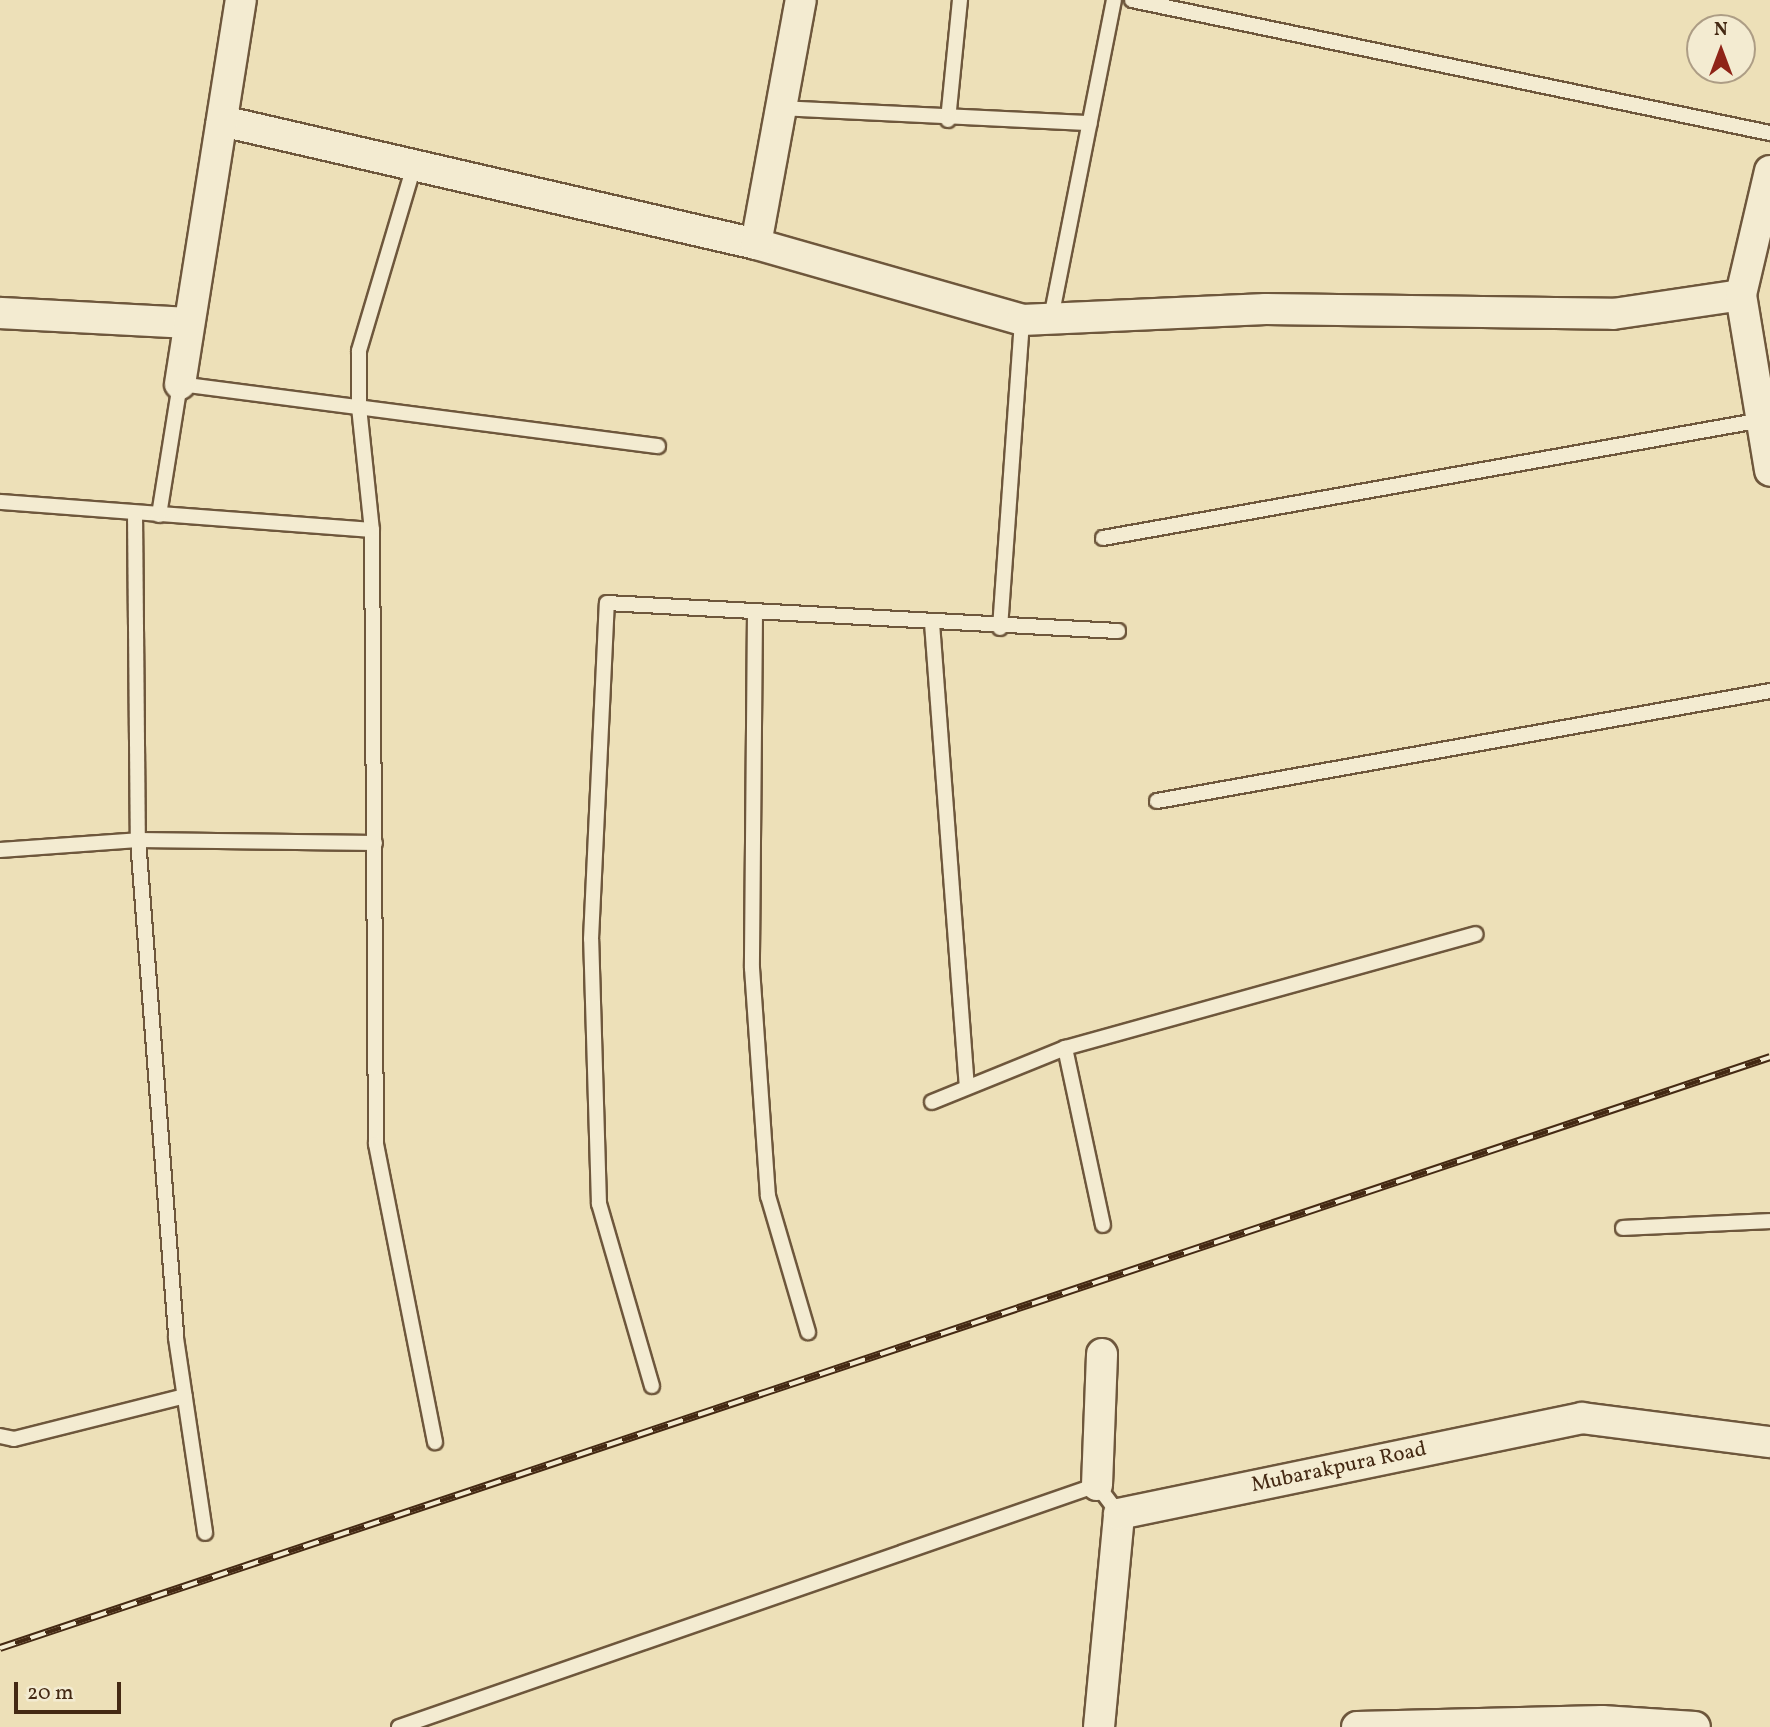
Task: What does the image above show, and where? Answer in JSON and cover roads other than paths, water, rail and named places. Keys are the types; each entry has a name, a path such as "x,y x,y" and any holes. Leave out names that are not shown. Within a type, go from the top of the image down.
{"street":[{"path":"180,384 241,0"},
{"path":"756,244 801,0"},
{"path":"222,121 756,244 1037,319 1266,309 1614,314 1741,295"},
{"path":"1770,171 1741,295 1770,471"},
{"path":"0,313 189,323"},
{"path":"1097,1485 1102,1354"},
{"name":"Mubarakpura Road","path":"1119,1514 1582,1418 1770,1442"},
{"path":"1099,1727 1119,1514"},
{"path":"1357,1727 1602,1721 1695,1727"}],"lane":[{"path":"948,120 960,0"},
{"path":"1000,628 1037,319 1090,123 1114,0"},
{"path":"1132,0 1770,132"},
{"path":"781,108 948,120 1090,123"},
{"path":"414,166 359,351 359,407 372,530 376,1144 435,1443"},
{"path":"159,515 180,384 658,446"},
{"path":"1102,538 1762,420"},
{"path":"0,502 372,530"},
{"path":"135,513 138,840 185,1396 205,1533"},
{"path":"652,1386 599,1204 591,939 607,603 1000,628 1118,631"},
{"path":"755,613 752,968 768,1196 808,1332"},
{"path":"932,624 967,1085"},
{"path":"1157,801 1770,691"},
{"path":"0,850 138,840 375,843"},
{"path":"932,1102 967,1085 1065,1048 1475,934"},
{"path":"1065,1048 1102,1225"},
{"path":"1622,1228 1770,1221"},
{"path":"0,1436 14,1439 185,1396"},
{"path":"399,1727 1097,1485 1119,1514"}],"railway":[{"path":"0,1648 1770,1057"}]}
